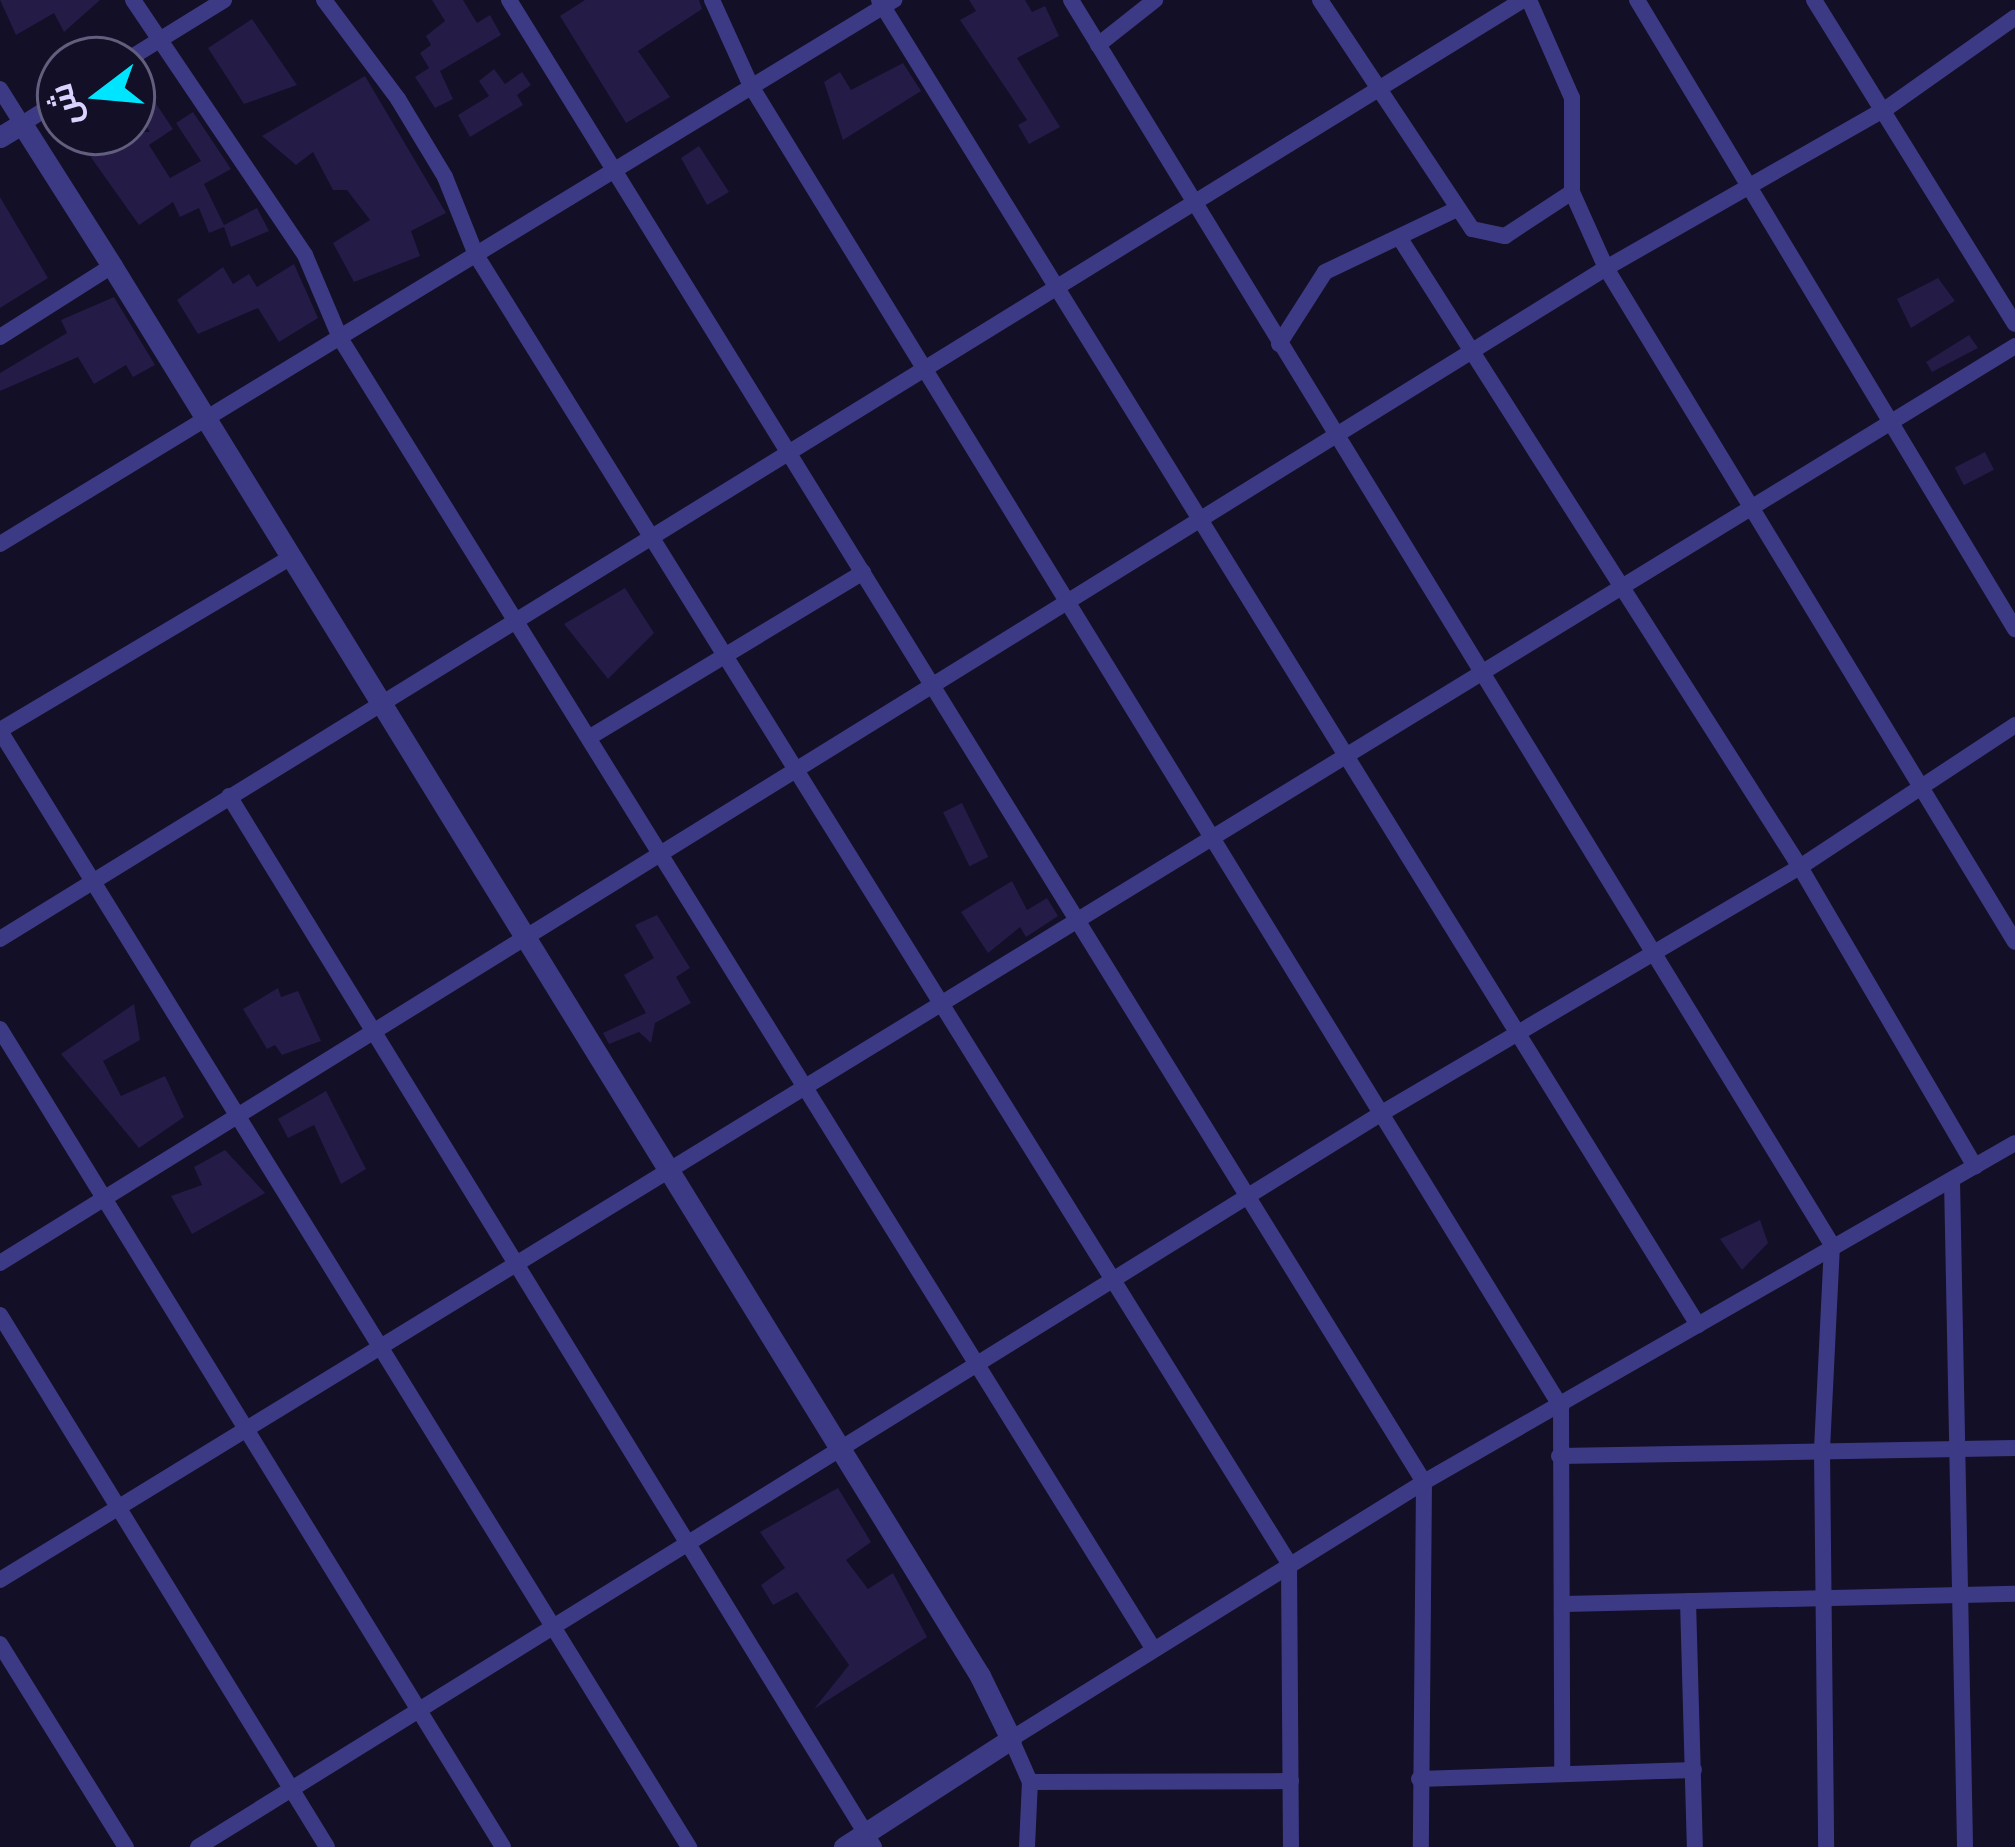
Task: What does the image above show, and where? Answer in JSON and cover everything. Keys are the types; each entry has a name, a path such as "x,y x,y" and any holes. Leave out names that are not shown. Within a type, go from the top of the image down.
{"street":[{"path":"133,0 305,255 340,338 664,849 1153,1648"},
{"path":"158,41 224,0"},
{"path":"325,0 445,177 476,255 801,771 1289,1563 1291,1847"},
{"path":"509,0 609,174 792,454 1424,1482 1420,1847"},
{"path":"712,0 752,86 929,370 1208,838 1561,1407 1562,1774"},
{"path":"1071,0 1832,1245 1822,1451 1826,1847"},
{"path":"1098,45 1155,0"},
{"path":"1320,0 1455,210 1499,238 1571,192"},
{"path":"0,939 380,703 656,540 1526,0 1572,98 1571,192 1606,268 1926,786 2015,942"},
{"path":"1637,0 2009,608 2015,629"},
{"path":"1814,0 1887,108 2015,324"},
{"path":"0,1263 521,936 1070,606 1333,435 1606,268 1887,108 2015,19 2002,0"},
{"path":"0,544 885,2 1698,1324"},
{"path":"0,88 840,1451 1011,1738 1030,1782 1027,1847"},
{"path":"0,137 36,115"},
{"path":"1279,344 1325,272 1401,240 1455,210"},
{"path":"1401,240 1800,867 1975,1167"},
{"path":"0,338 112,266"},
{"path":"0,1580 1620,582 2015,346"},
{"path":"291,557 0,730 232,1114 689,1847"},
{"path":"590,736 730,658 863,572"},
{"path":"198,1847 422,1713 1382,1113 1800,867 2015,725"},
{"path":"229,796 521,1259 871,1840"},
{"path":"0,1029 502,1847"},
{"path":"844,1847 871,1840 1011,1738 1289,1563 2015,1143"},
{"path":"1952,1180 1965,1847"},
{"path":"0,1315 327,1847"},
{"path":"1559,1456 2015,1448"},
{"path":"1564,1604 2015,1594"},
{"path":"1688,1601 1695,1847"},
{"path":"0,1644 127,1847"},
{"path":"1419,1779 1694,1770"},
{"path":"1030,1782 1291,1780"}],"building":[{"path":"0,0 100,0 64,32 54,13 16,35"},
{"path":"432,0 463,0 477,23 490,15 501,35 440,71 453,99 435,108 415,77 429,68 420,53 431,45 426,36 445,21"},
{"path":"585,0 699,0 702,9 638,51 670,97 626,123 560,16"},
{"path":"969,0 1025,0 1032,12 1045,6 1059,36 1017,58 1060,127 1029,144 1018,125 1027,120 960,20 976,11"},
{"path":"252,19 297,85 244,104 208,48"},
{"path":"903,63 921,91 843,140 824,82 840,72 851,90"},
{"path":"494,69 505,84 522,72 531,85 517,95 523,105 470,137 458,115 489,96 479,81"},
{"path":"365,76 446,213 411,231 420,256 354,282 333,243 370,220 347,190 333,190 313,152 296,165 262,136"},
{"path":"156,104 173,129 156,140"},
{"path":"193,112 231,169 204,184 224,225 257,208 269,231 231,247 224,227 209,233 199,208 180,217 173,202 139,225 90,156 156,156 170,178 201,161 176,123"},
{"path":"699,146 729,192 707,205 681,158"},
{"path":"0,197 48,278 0,308"},
{"path":"294,264 318,318 279,342 258,308 198,334 177,300 223,267 233,284 249,274 257,287"},
{"path":"1938,278 1955,301 1911,328 1897,299"},
{"path":"114,297 155,365 133,377 126,365 94,384 78,357 0,391 0,373 67,333 61,320"},
{"path":"1969,335 1978,348 1932,372 1926,362"},
{"path":"1985,452 1994,470 1964,485 1955,467"},
{"path":"625,588 654,633 608,679 564,624"},
{"path":"962,803 988,857 969,866 943,812"},
{"path":"1012,881 1027,910 1047,898 1058,916 1026,937 1020,927 988,953 961,912"},
{"path":"657,915 690,968 676,977 691,1003 655,1023 651,1043 639,1032 609,1044 603,1033 646,1013 624,975 654,958 635,925"},
{"path":"278,988 281,997 298,991 321,1041 282,1055 275,1045 267,1049 243,1009"},
{"path":"134,1004 140,1040 103,1061 121,1096 165,1076 184,1117 139,1148 61,1054"},
{"path":"326,1091 366,1169 341,1184 314,1125 288,1138 278,1119"},
{"path":"225,1150 265,1193 192,1234 171,1196 202,1185 194,1167"},
{"path":"1760,1220 1768,1243 1742,1270 1720,1239"},
{"path":"838,1488 871,1542 846,1560 868,1589 893,1573 927,1637 814,1709 849,1665 797,1592 773,1605 761,1585 785,1568 760,1532"}]}
